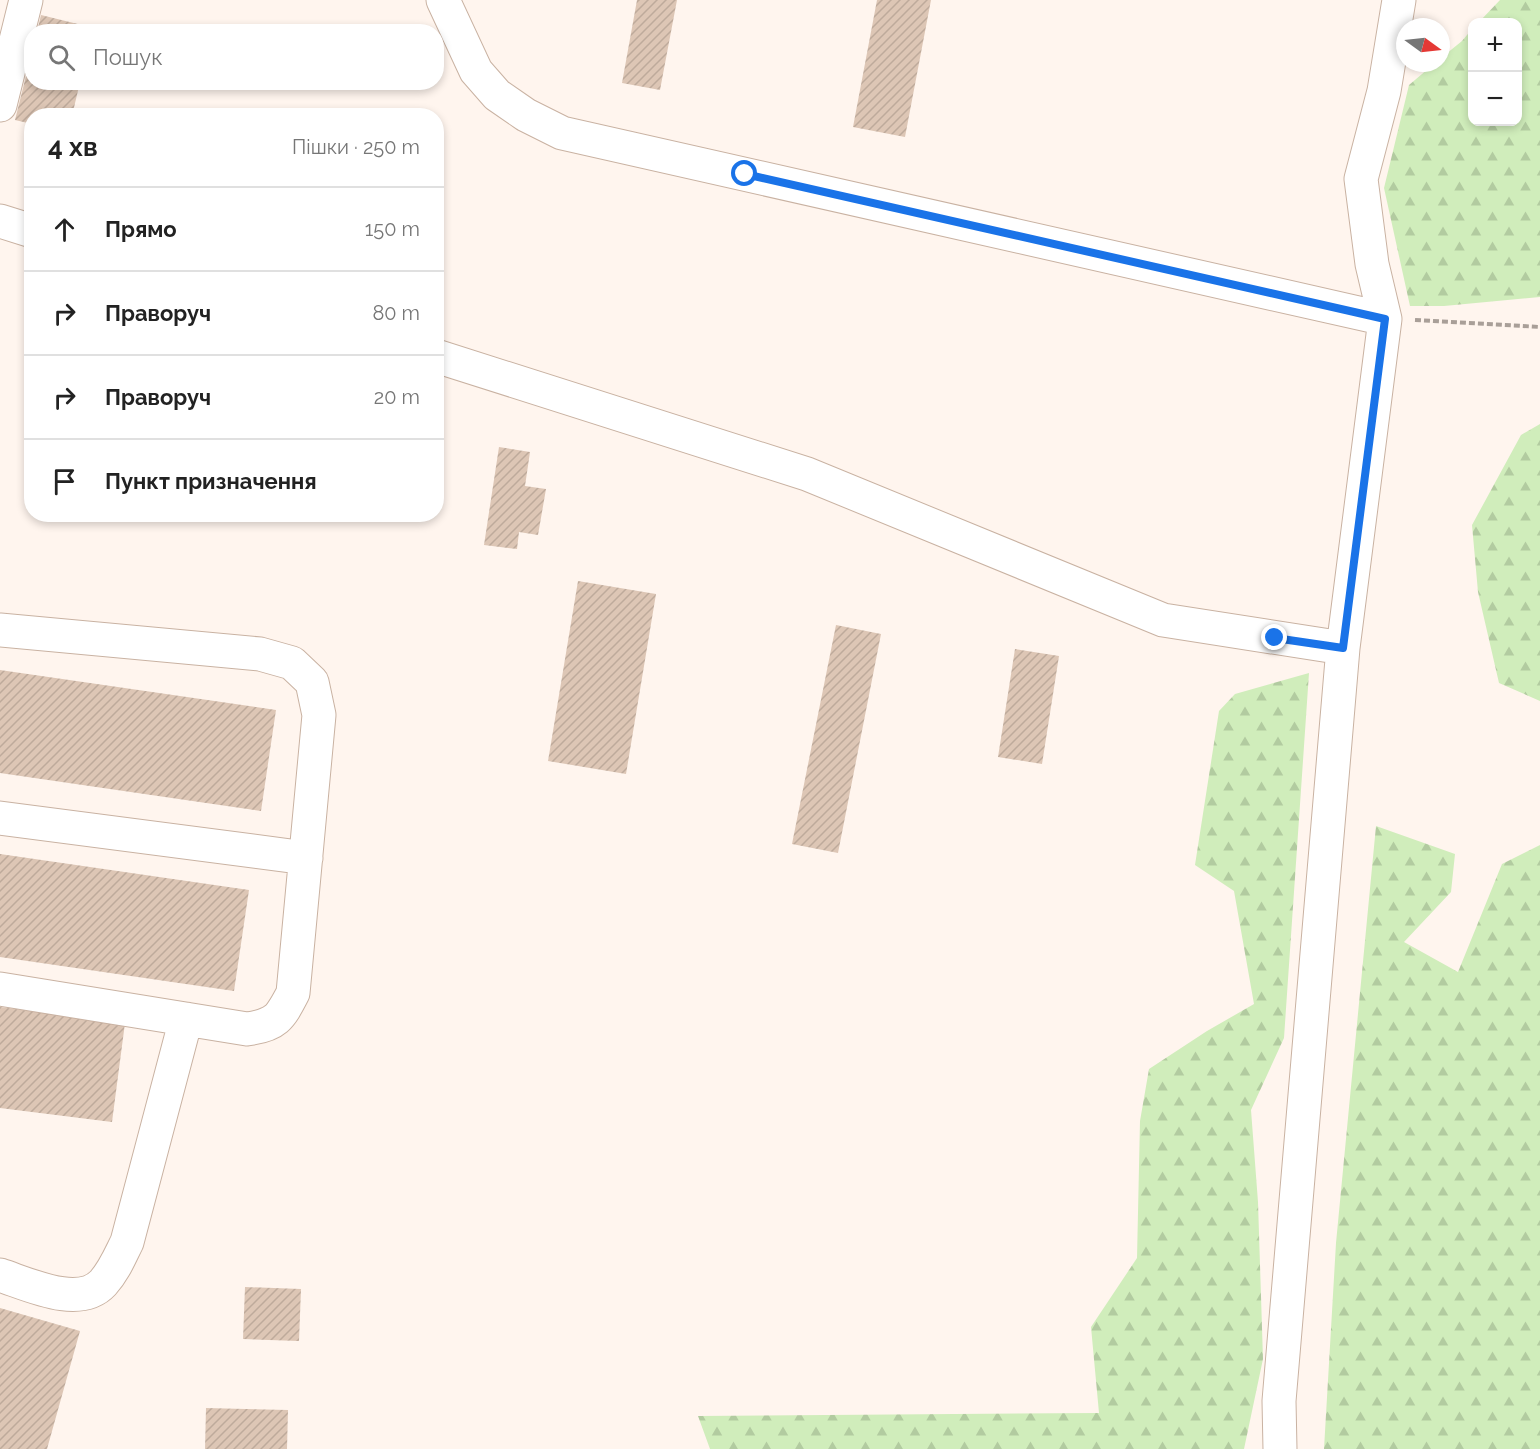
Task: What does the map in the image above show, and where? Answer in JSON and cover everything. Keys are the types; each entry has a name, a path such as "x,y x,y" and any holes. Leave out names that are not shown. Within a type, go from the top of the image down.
{"lane":[{"path":"0,105 26,0"},
{"path":"443,0 476,71 507,102 526,115 562,133 1385,319"},
{"path":"1280,1449 1279,1401 1343,648 1385,319 1372,264 1361,179 1384,91 1399,0"},
{"path":"0,221 24,228"},
{"path":"444,359 807,474 1162,620 1343,648"},
{"path":"0,630 260,654 292,663 312,682 319,715 293,993 282,1014 265,1027 247,1029 0,989"},
{"path":"0,818 306,858"},
{"path":"0,1275 60,1294 83,1294 101,1285 116,1266 127,1242 186,1019"}],"path":[{"path":"1385,319 1540,327"}],"green space":[{"path":"1500,0 1540,0 1540,297 1444,306 1410,306 1384,188 1409,85 1424,72 1450,72 1450,51 1468,34 1468,126 1522,126 1522,18 1483,18"},
{"path":"1540,424 1540,701 1499,683 1478,592 1472,525 1521,435"},
{"path":"1309,673 1284,1038 1251,1110 1258,1202 1263,1359 1244,1449 710,1449 698,1416 1099,1413 1091,1327 1137,1258 1140,1121 1149,1069 1254,1004 1234,891 1195,865 1219,711 1235,694"},
{"path":"1376,826 1455,854 1451,892 1404,942 1458,972 1502,864 1540,845 1540,1449 1324,1449 1336,1243"}],"building":[{"path":"637,0 677,0 660,90 622,83"},
{"path":"877,0 931,0 905,137 853,127"},
{"path":"41,15 78,24 39,24"},
{"path":"24,84 24,90 78,90 74,108 24,108 24,122 15,120"},
{"path":"499,447 530,452 525,486 546,489 538,535 519,532 517,549 484,545"},
{"path":"578,581 656,594 626,774 548,761"},
{"path":"836,625 881,634 838,853 792,844"},
{"path":"1015,649 1059,656 1042,764 998,757"},
{"path":"0,670 276,710 261,811 0,773"},
{"path":"0,854 249,890 234,991 0,957"},
{"path":"0,1007 125,1023 112,1122 0,1108"},
{"path":"245,1287 301,1289 299,1341 243,1339"},
{"path":"0,1308 80,1331 47,1449 0,1449"},
{"path":"206,1408 288,1410 287,1449 205,1449"}],"route":[{"path":"745,174 1385,319 1343,648 1275,638"}]}
